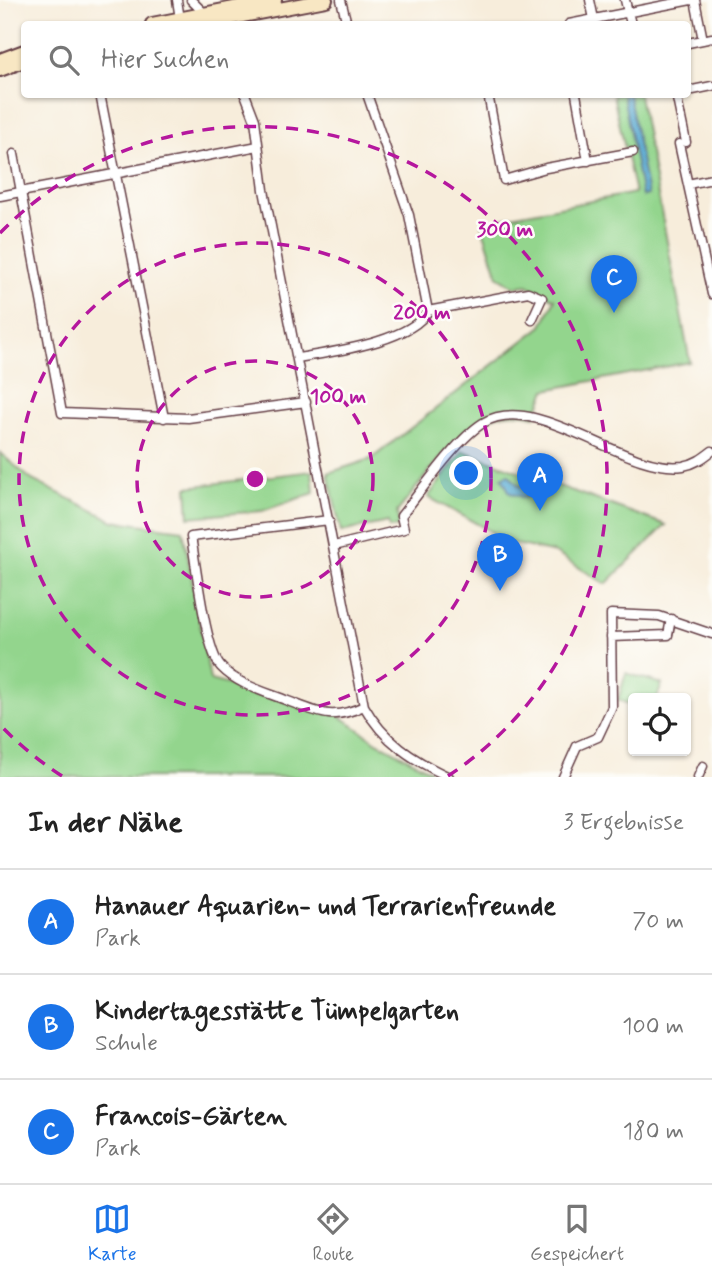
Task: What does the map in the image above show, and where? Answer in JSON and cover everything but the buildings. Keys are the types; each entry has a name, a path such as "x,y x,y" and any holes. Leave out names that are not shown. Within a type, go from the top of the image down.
{"main road":[{"path":"207,21 275,0"},
{"path":"169,21 207,21 326,0"},
{"path":"0,60 21,52"},
{"path":"0,69 21,62"}],"street":[{"path":"177,0 180,19"},
{"path":"191,0 207,21"},
{"path":"341,0 345,21"},
{"path":"590,0 594,21"},
{"path":"625,0 630,21"},
{"path":"598,21 693,0 708,39"},
{"path":"691,90 712,86"},
{"path":"101,98 164,418"},
{"path":"247,98 253,112 264,190 364,706 380,731 404,754 449,777"},
{"path":"369,98 409,215 428,311"},
{"path":"489,98 504,180 633,152"},
{"path":"577,98 588,160"},
{"path":"676,98 688,184 712,294"},
{"path":"0,196 258,146"},
{"path":"14,154 62,413 164,418 211,417 306,402"},
{"path":"688,184 712,179"},
{"path":"298,358 379,340 420,320 428,311 528,292 542,298 532,320"},
{"path":"334,546 404,529 401,516 425,486 471,433 487,421 500,417 523,416 539,420 665,466 695,463 712,452"},
{"path":"329,520 191,537 209,643 219,666 241,682 332,716 364,706"},
{"path":"563,777 577,746 598,737 610,713 611,614 650,615 671,619 712,634"},
{"path":"611,638 668,635 671,619"},
{"path":"698,777 703,766"}],"green space":[{"path":"614,98 640,98 690,362 546,390 535,416 512,413 492,418 473,427 456,442 397,512 399,527 389,528 388,522 341,532 328,473 371,459 542,326 555,299 527,285 515,287 498,276 482,226 511,216 635,193"},
{"path":"463,451 666,525 606,584 555,553 512,543 428,497"},
{"path":"0,453 32,480 114,521 183,530 210,680 334,712 377,742 442,777 0,777"},
{"path":"312,471 314,493 262,511 189,517 187,487"},
{"path":"626,673 662,684 659,693 628,693 628,704 618,700"}],"water":[{"path":"624,98 630,98 648,195 642,196"},
{"path":"508,474 519,486 528,484 532,492 525,498 510,493 502,478"}],"place":[{"name":"Francois-Gärten","path":"614,313"},
{"name":"Hanauer Aquarien- und Terrarienfreunde","path":"540,511"},
{"name":"Kindertagesstätte Tümpelgarten","path":"500,591"}]}
